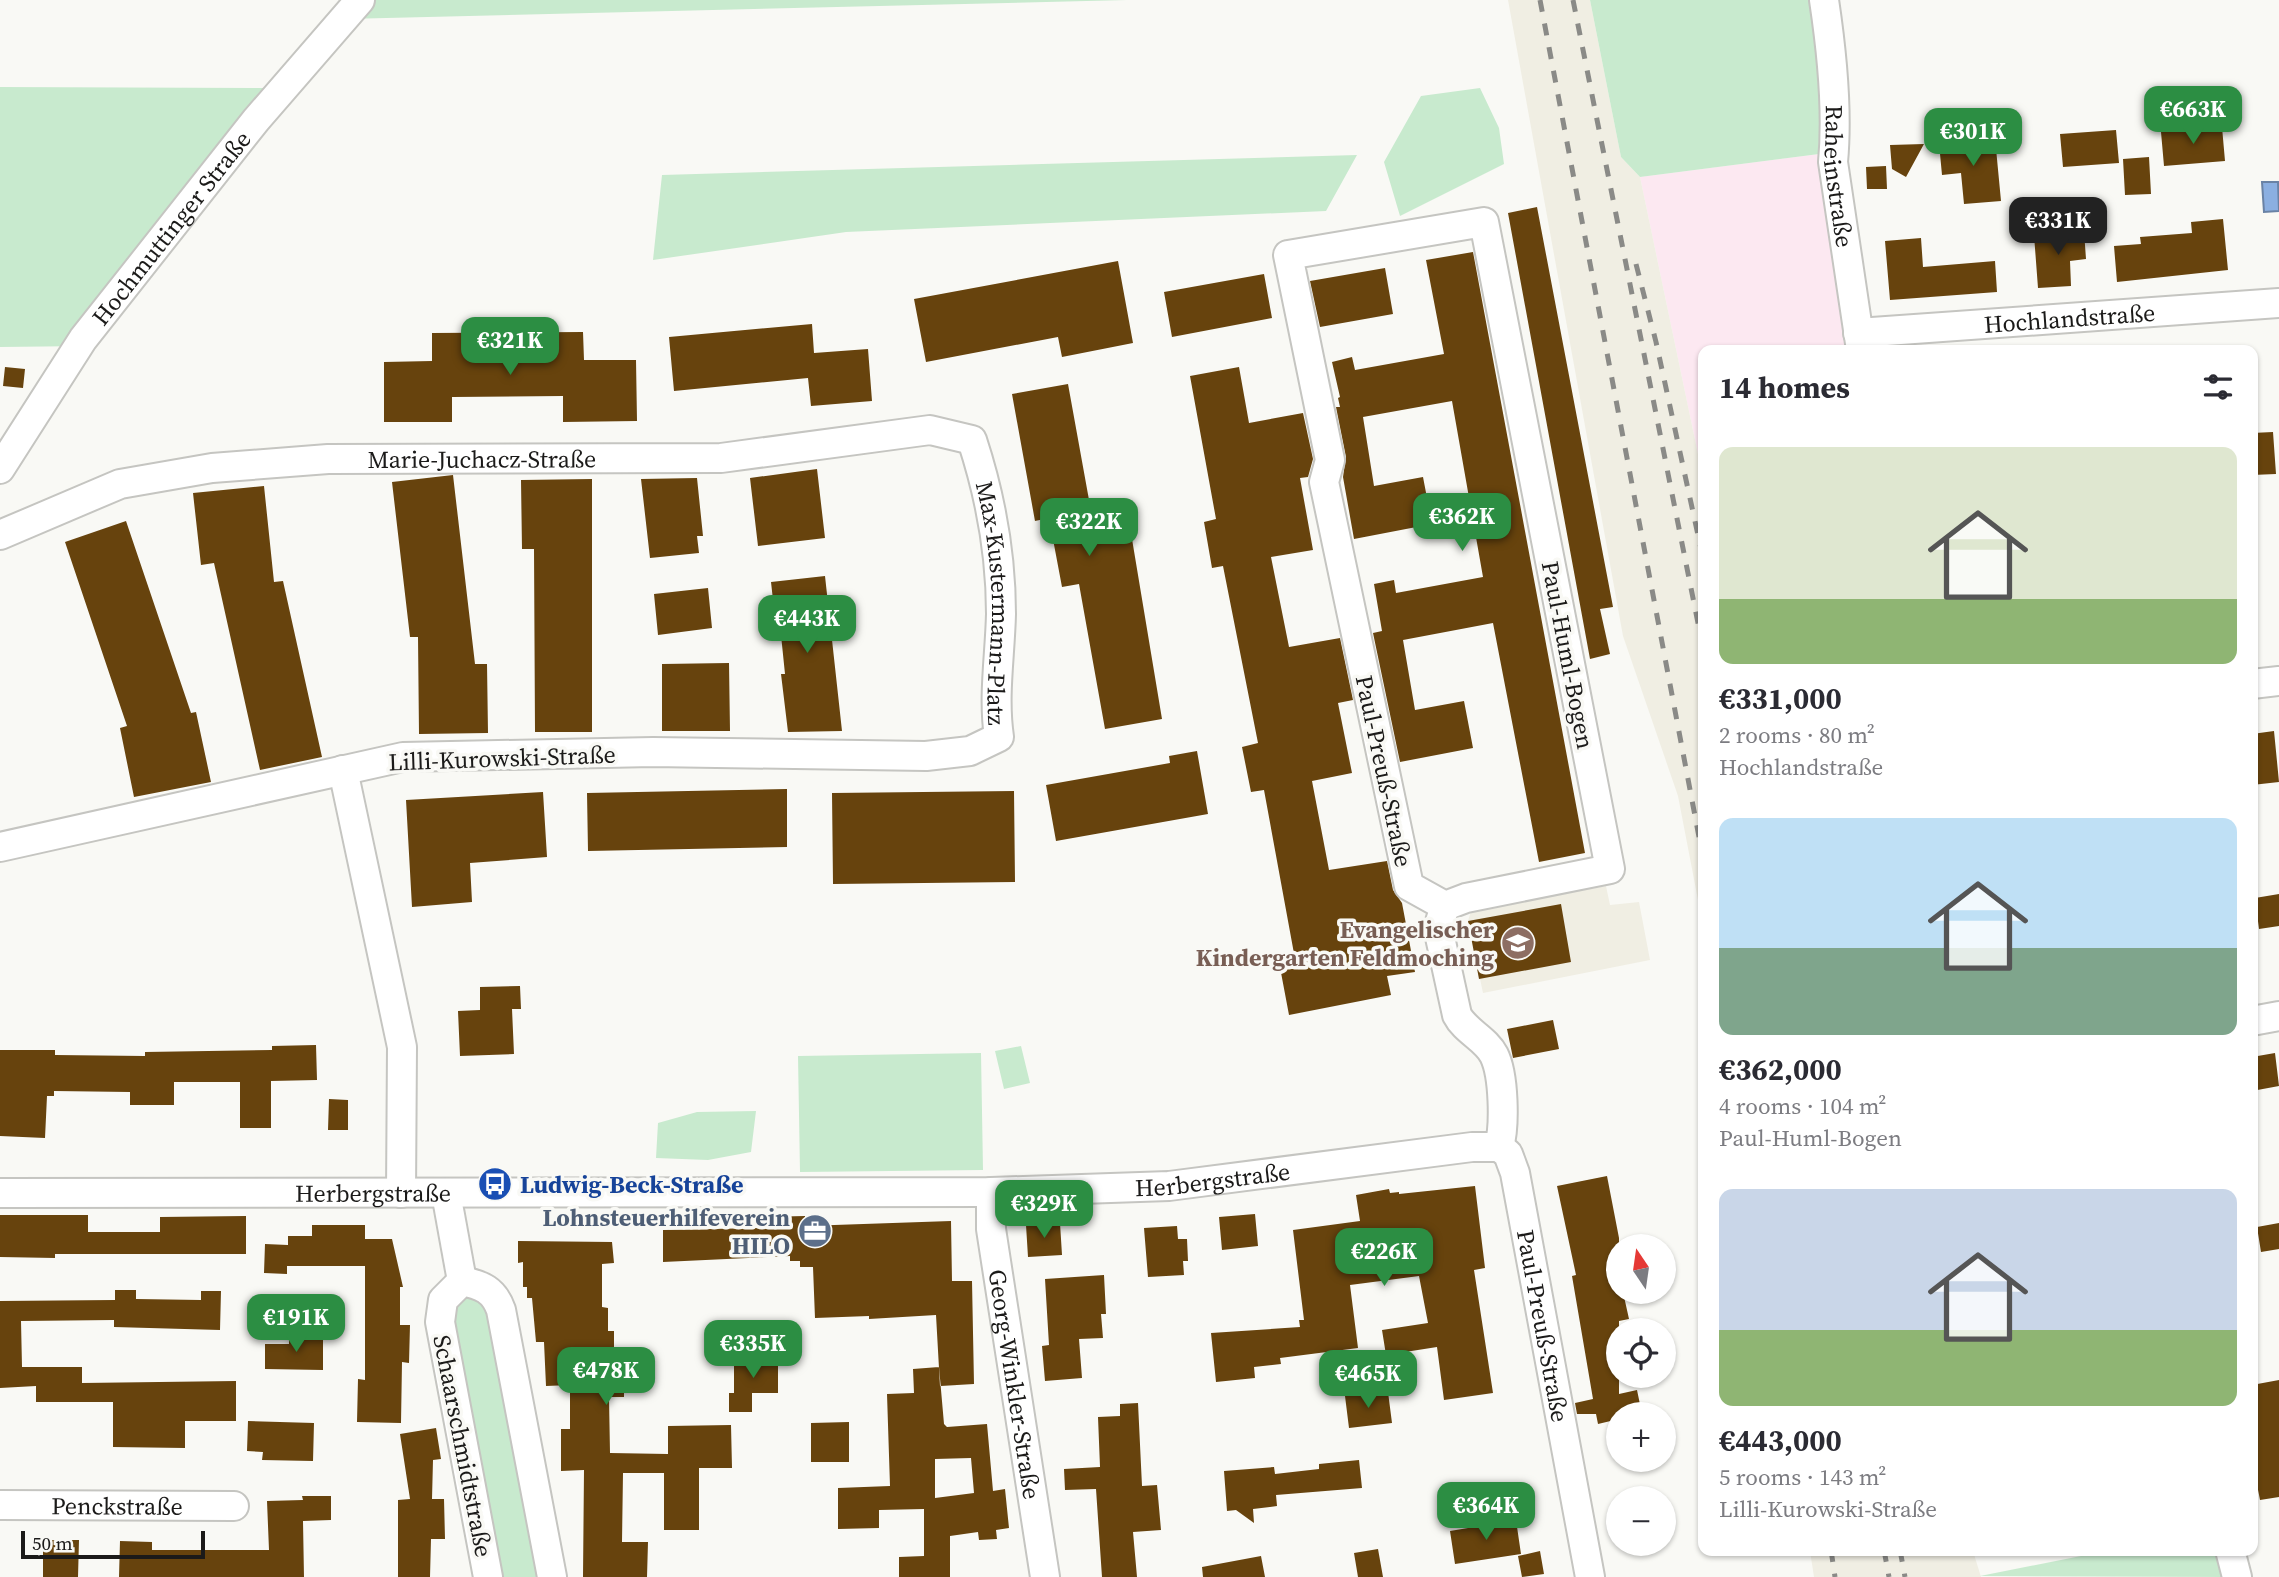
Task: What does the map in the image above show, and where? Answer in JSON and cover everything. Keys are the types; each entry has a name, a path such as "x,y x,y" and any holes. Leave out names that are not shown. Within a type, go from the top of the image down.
{"street":[{"name":"Hochmuttinger Straße","path":"0,469 83,339 256,120 360,0"},
{"name":"Raheinstraße","path":"1824,0 1830,42 1835,140 1833,162 1859,342"},
{"name":"Paul-Huml-Bogen","path":"1288,255 1484,222 1611,869 1466,898 1446,906"},
{"name":"Paul-Preuß-Straße","path":"1288,255 1330,460 1324,482 1409,886 1446,906"},
{"name":"Hochlandstraße","path":"1859,342 2279,303"},
{"name":"Marie-Juchacz-Straße","path":"0,534 120,484 212,468 328,458 721,458 930,430 972,440"},
{"name":"Max-Kustermann-Platz","path":"970,751 999,737 995,707 1000,614 997,540 990,494 972,440"},
{"path":"2258,683 2279,681"},
{"name":"Lilli-Kurowski-Straße","path":"0,847 403,757 653,752 926,756 970,751"},
{"path":"343,770 402,1048 401,1193"},
{"path":"1446,906 1438,928 1457,1015 1461,1024 1494,1054 1505,1119 1499,1147"},
{"path":"2258,1020 2279,1016"},
{"name":"Paul-Preuß-Straße","path":"1499,1147 1508,1154 1515,1172 1590,1577"},
{"name":"Herbergstraße","path":"0,1193 991,1192 1169,1186 1458,1148 1499,1147"},
{"name":"Georg-Winkler-Straße","path":"991,1192 991,1229 1045,1577"},
{"path":"446,1193 462,1281 478,1284 490,1291 502,1310 552,1577"},
{"name":"Schaarschmidtstraße","path":"462,1281 443,1300 440,1322 488,1577"},
{"name":"Penckstraße","path":"0,1505 234,1506"},
{"path":"2232,1556 2237,1577"}],"shaded area":[{"path":"1508,0 1590,0 1621,157 1640,177 1698,454 1698,900 1678,796 1623,636"},
{"path":"1819,154 1844,345 1698,345 1698,454 1640,177"},
{"path":"1606,886 1610,905 1639,902 1650,960 1483,993 1468,921 1471,911"},
{"path":"1811,1556 1975,1556 1981,1577 1814,1577"}],"green space":[{"path":"363,0 1127,0 345,19"},
{"path":"1590,0 1824,0 1834,127 1819,154 1640,177 1621,157"},
{"path":"0,87 281,88 87,346 0,347"},
{"path":"1480,88 1499,128 1504,164 1400,216 1384,162 1421,96"},
{"path":"1357,155 1326,211 846,232 653,260 662,175"},
{"path":"1021,1046 1030,1083 1004,1089 995,1051"},
{"path":"981,1053 983,1170 800,1172 798,1056"},
{"path":"756,1111 751,1152 708,1160 656,1158 658,1123 697,1112"},
{"path":"459,1293 485,1298 543,1577 499,1577 450,1320"},
{"path":"2081,1556 2221,1556 2226,1577 1980,1576"}],"water":[{"path":"2262,182 2278,182 2279,211 2264,212"}],"building":[{"path":"2222,127 2225,161 2164,166 2161,132"},
{"path":"2116,130 2119,163 2063,167 2060,134"},
{"path":"1995,138 2001,201 1964,204 1961,173 1942,175 1939,143"},
{"path":"1924,144 1906,177 1892,169 1890,145"},
{"path":"2149,157 2151,194 2125,195 2123,159"},
{"path":"1886,166 1887,189 1867,189 1866,167"},
{"path":"1537,207 1613,607 1600,609 1610,654 1590,659 1508,213"},
{"path":"2223,219 2228,270 2117,282 2114,246 2141,244 2140,237 2192,233 2191,222"},
{"path":"2084,231 2086,259 2070,261 2071,286 2038,288 2034,235"},
{"path":"1921,238 1923,267 1995,261 1997,292 1890,300 1885,241"},
{"path":"1473,252 1585,853 1539,862 1493,623 1403,640 1415,710 1464,701 1473,748 1400,762 1373,633 1382,631 1374,584 1394,580 1396,593 1483,577 1452,401 1363,417 1374,486 1423,477 1432,524 1354,539 1343,477 1346,457 1336,407 1340,407 1340,397 1332,362 1352,357 1355,370 1444,354 1426,260"},
{"path":"1118,261 1133,343 1062,357 1058,337 926,362 914,299"},
{"path":"1385,268 1393,314 1320,327 1310,281"},
{"path":"1264,274 1272,318 1172,337 1164,292"},
{"path":"812,324 814,353 868,349 872,401 811,406 808,378 674,391 669,337"},
{"path":"583,332 584,360 636,360 637,421 563,422 563,396 452,397 452,422 384,422 384,362 432,361 432,333"},
{"path":"5,367 25,369 23,388 3,386"},
{"path":"1239,367 1249,423 1303,413 1313,459 1308,477 1300,478 1313,550 1271,557 1289,647 1340,638 1353,700 1338,703 1352,773 1312,781 1329,870 1387,861 1393,890 1402,903 1415,972 1387,976 1391,995 1289,1015 1279,962 1295,959 1264,790 1251,792 1242,747 1258,743 1223,566 1212,568 1204,522 1216,519 1190,376"},
{"path":"1068,384 1095,533 1130,527 1162,719 1105,729 1079,584 1062,587 1049,518 1035,521 1012,394"},
{"path":"2273,432 2276,474 2258,475 2258,433"},
{"path":"817,469 825,538 758,546 750,478"},
{"path":"453,475 475,664 487,664 488,733 419,734 418,637 410,637 392,482"},
{"path":"697,478 703,536 697,536 699,553 650,558 641,479"},
{"path":"592,479 592,732 535,732 534,549 522,549 521,480"},
{"path":"264,486 274,582 283,581 322,757 260,770 214,563 201,565 193,493"},
{"path":"126,521 191,713 196,712 211,782 134,797 120,728 127,726 65,542"},
{"path":"825,576 842,731 788,732 781,674 785,674 781,635 777,636 771,582"},
{"path":"708,588 712,628 658,635 654,594"},
{"path":"729,663 730,731 662,731 662,664"},
{"path":"2274,731 2279,782 2258,784 2258,733"},
{"path":"1197,751 1208,814 1056,841 1046,785 1170,763 1169,756"},
{"path":"787,789 787,847 588,851 587,793"},
{"path":"1014,791 1015,882 833,884 832,793"},
{"path":"543,792 547,857 470,863 472,902 412,907 406,800"},
{"path":"2279,894 2279,926 2259,929 2258,898"},
{"path":"1561,904 1571,962 1479,979 1468,921"},
{"path":"520,986 521,1009 512,1009 514,1054 460,1056 458,1011 480,1010 480,987"},
{"path":"1553,1020 1559,1049 1513,1058 1507,1029"},
{"path":"316,1045 317,1080 271,1081 271,1128 240,1128 240,1082 174,1082 174,1105 130,1105 130,1092 54,1091 54,1096 47,1096 45,1138 0,1136 0,1050 55,1050 55,1055 145,1056 145,1052 272,1050 272,1046"},
{"path":"2275,1053 2279,1086 2258,1090 2258,1056"},
{"path":"329,1099 348,1100 348,1130 328,1130"},
{"path":"1607,1176 1618,1234 1606,1234 1606,1304 1626,1304 1629,1318 1606,1318 1606,1388 1619,1388 1619,1394 1637,1390 1640,1402 1606,1402 1606,1422 1598,1424 1596,1414 1577,1414 1575,1403 1593,1399 1572,1276 1576,1275 1557,1186"},
{"path":"1475,1186 1485,1268 1474,1270 1493,1393 1444,1400 1437,1347 1386,1355 1382,1330 1428,1323 1419,1276 1350,1285 1358,1348 1280,1358 1281,1364 1254,1367 1255,1378 1216,1382 1211,1333 1300,1327 1299,1320 1304,1320 1293,1230 1360,1221 1356,1195 1389,1189 1390,1193 1399,1194"},
{"path":"1255,1214 1258,1246 1222,1250 1219,1217"},
{"path":"0,1215 88,1215 88,1232 160,1232 160,1217 246,1216 246,1254 55,1254 55,1258 0,1257"},
{"path":"805,1216 805,1226 951,1221 952,1281 972,1281 974,1384 940,1386 936,1315 869,1319 869,1316 815,1318 813,1267 800,1267 800,1261 790,1261 790,1256 663,1262 663,1230 760,1228 759,1217"},
{"path":"1060,1223 1062,1255 1028,1257 1026,1225"},
{"path":"2279,1223 2279,1249 2261,1252 2258,1227"},
{"path":"312,1225 365,1225 365,1239 392,1239 403,1287 400,1287 400,1325 410,1325 409,1363 402,1362 401,1423 357,1422 358,1379 365,1380 365,1266 287,1266 287,1274 264,1273 265,1244 288,1245 288,1236 312,1236"},
{"path":"1177,1226 1178,1239 1187,1239 1188,1261 1183,1261 1184,1275 1148,1277 1144,1228"},
{"path":"518,1241 612,1242 614,1263 602,1264 602,1307 608,1308 608,1331 614,1331 614,1354 619,1354 619,1376 624,1375 624,1397 609,1397 610,1453 668,1454 668,1426 731,1425 732,1468 699,1468 699,1530 664,1530 664,1473 623,1473 622,1542 648,1542 647,1577 583,1577 584,1470 561,1471 561,1429 570,1429 570,1385 546,1386 544,1342 536,1342 532,1298 527,1298 527,1287 523,1287 523,1262 518,1263"},
{"path":"1104,1275 1106,1314 1101,1314 1103,1338 1079,1339 1082,1378 1045,1381 1042,1346 1049,1345 1045,1279"},
{"path":"115,1290 136,1290 136,1299 201,1300 201,1291 221,1291 220,1330 114,1327 114,1320 21,1321 22,1367 82,1367 82,1383 236,1381 236,1421 185,1421 185,1448 113,1447 113,1402 36,1402 36,1386 0,1388 0,1301 115,1300"},
{"path":"323,1335 323,1370 265,1369 265,1344 289,1344 289,1336"},
{"path":"734,1355 778,1355 778,1393 752,1393 752,1412 729,1412 729,1393 734,1393"},
{"path":"939,1367 944,1424 947,1427 987,1424 993,1491 1005,1489 1009,1528 996,1530 997,1539 979,1540 978,1532 950,1536 950,1577 899,1577 899,1557 924,1556 924,1509 879,1510 879,1528 838,1529 838,1488 890,1486 887,1394 914,1393 913,1369","holes":["971,1458 974,1493 935,1498 935,1459"]},
{"path":"2279,1380 2279,1497 2260,1500 2258,1490 2258,1384"},
{"path":"1388,1392 1392,1423 1349,1428 1345,1396"},
{"path":"1138,1403 1142,1486 1157,1485 1161,1530 1133,1532 1137,1577 1102,1577 1096,1489 1065,1490 1064,1469 1100,1467 1098,1417 1120,1416 1120,1404"},
{"path":"248,1421 314,1423 313,1461 262,1460 263,1452 247,1451"},
{"path":"849,1422 849,1462 811,1462 811,1423"},
{"path":"436,1428 441,1459 433,1460 432,1499 444,1499 445,1539 431,1539 430,1577 398,1577 398,1500 410,1499 400,1434"},
{"path":"1359,1460 1362,1488 1276,1495 1277,1506 1253,1509 1254,1523 1236,1510 1227,1511 1224,1471 1274,1467 1275,1474 1319,1469 1319,1464"},
{"path":"302,1496 331,1496 331,1520 303,1521 304,1577 119,1577 120,1541 152,1542 152,1550 269,1550 267,1501 303,1500"},
{"path":"1516,1520 1521,1554 1455,1564 1450,1531"},
{"path":"43,1540 79,1540 78,1577 43,1577"},
{"path":"1378,1549 1383,1577 1358,1577 1354,1553"},
{"path":"1540,1551 1544,1574 1522,1577 1518,1556"},
{"path":"1261,1556 1265,1577 1203,1577 1202,1567"}],"railway":[{"path":"1540,0 1698,832"},
{"path":"1573,0 1698,623"},
{"path":"1636,264 1656,342 1698,535"},
{"path":"1832,1556 1835,1577"},
{"path":"1885,1556 1889,1577"},
{"path":"1901,1556 1905,1577"}],"place":[{"name":"Evangelischer Kindergarten Feldmoching","path":"1518,943"},
{"name":"Ludwig-Beck-Straße","path":"495,1184"},
{"name":"Lohnsteuerhilfeverein HILO","path":"815,1231"}]}
